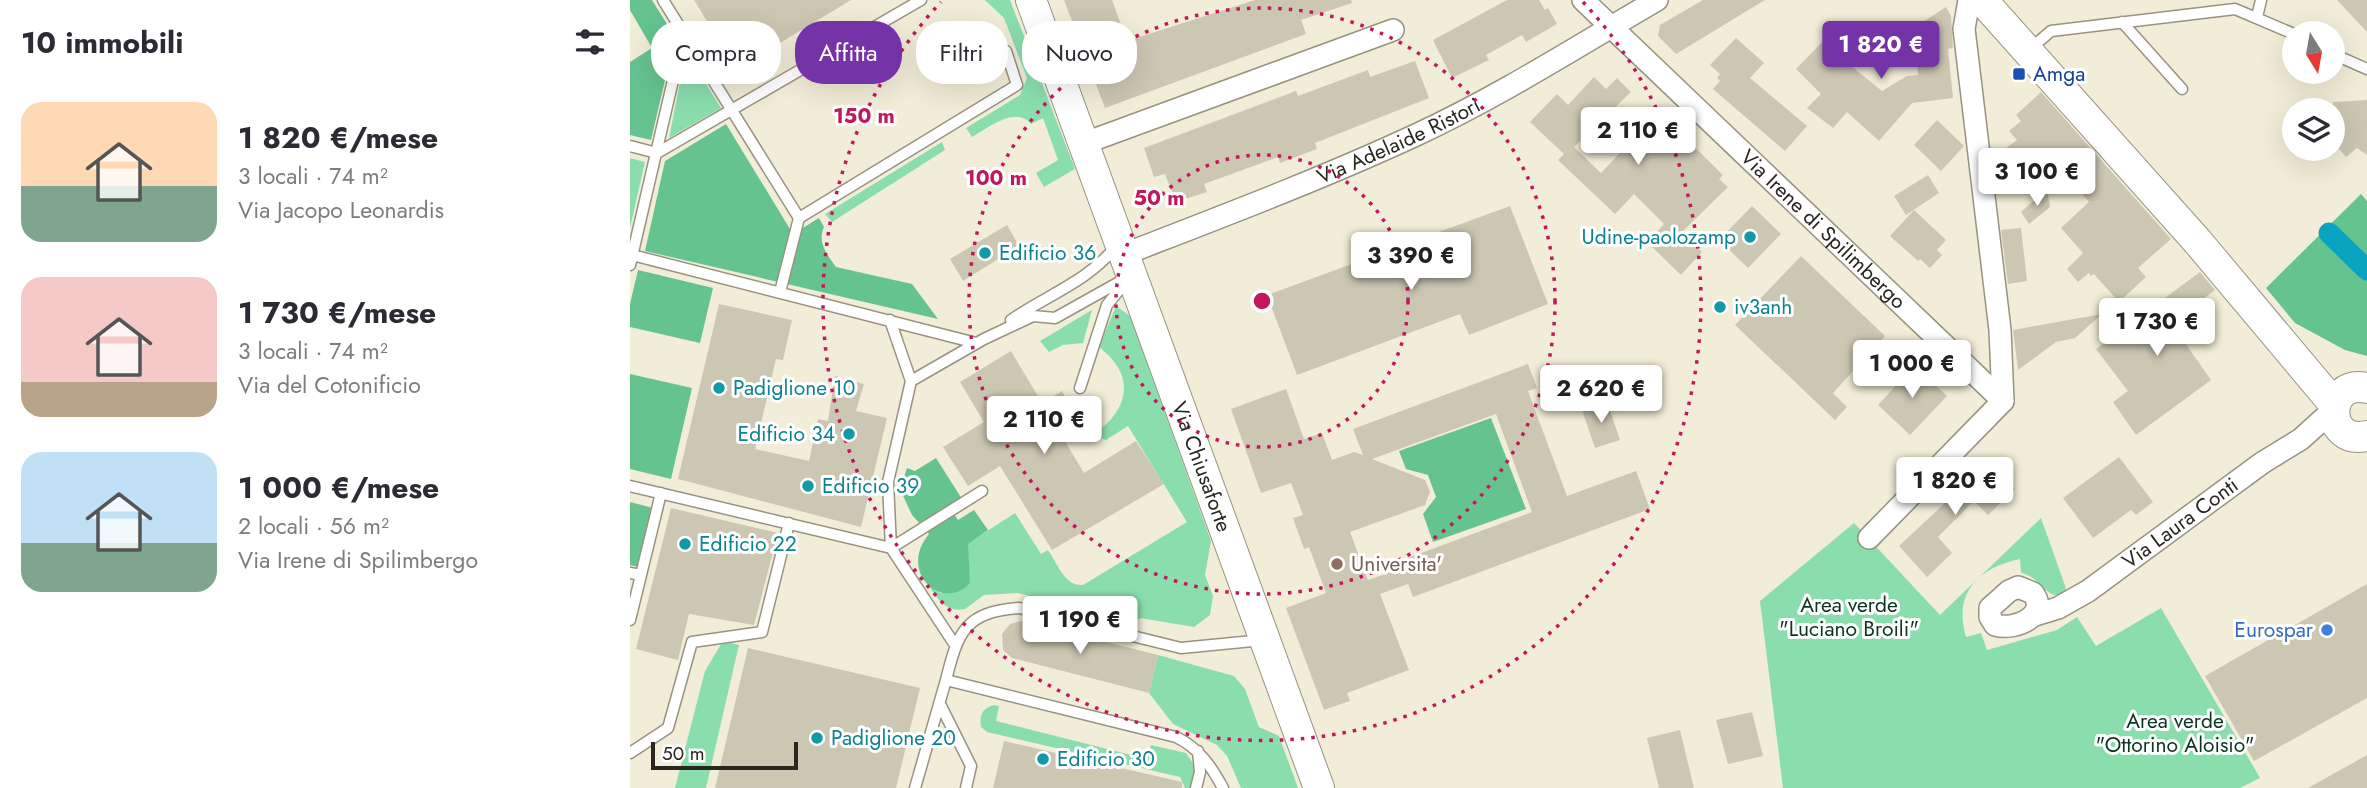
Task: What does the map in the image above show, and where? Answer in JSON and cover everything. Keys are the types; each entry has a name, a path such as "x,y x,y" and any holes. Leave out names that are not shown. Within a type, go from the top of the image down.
{"street":[{"name":"Via Chiusaforte","path":"1031,0 1319,788"},
{"name":"Via Irene di Spilimbergo","path":"1583,0 2003,401"},
{"name":"Via Adelaide Ristori","path":"1126,256 1301,186 1418,134 1513,85 1657,0"},
{"path":"1869,538 2003,401 2000,330 1964,29 1969,0"},
{"path":"1982,0 2300,361 2348,428"},
{"path":"1085,144 1393,30"},
{"path":"2300,361 2362,387"},
{"path":"2348,428 2340,394 2362,387"},
{"name":"Via Laura Conti","path":"2036,606 2059,608 2088,591 2251,471 2301,439 2348,428"}],"lane":[{"path":"663,0 676,21"},
{"path":"2257,17 2261,0"},
{"path":"630,146 657,153 733,112 914,2"},
{"path":"2028,51 2052,31 2235,9 2282,28"},
{"path":"2122,22 2182,89"},
{"path":"780,292 800,218 1017,85 1008,57"},
{"path":"2345,59 2367,69"},
{"path":"673,84 631,260 780,292 980,341 1033,316 1055,318 1126,256"},
{"path":"716,84 800,218"},
{"path":"911,381 980,341 1029,307 1091,272 1105,261 1126,256"},
{"path":"1080,388 1126,256"},
{"path":"890,320 911,381 888,482 891,548 955,645"},
{"path":"630,486 891,548 982,491"},
{"path":"630,620 636,574 661,493"},
{"path":"630,753 668,728 692,642 762,632 789,523"},
{"path":"915,788 941,706 955,645 962,631 975,619 989,613 1019,608 1181,648 1265,639"},
{"path":"946,680 1176,737 1198,751 1223,788"},
{"path":"941,706 971,766 966,788"},
{"path":"1196,788 1200,772 1198,751"}],"green space":[{"path":"630,0 652,0 665,21 651,21 651,46 630,10"},
{"path":"985,0 1010,0 1022,31 1022,65 1008,28 1008,21"},
{"path":"651,49 651,84 664,84 651,140 630,135 630,62"},
{"path":"680,84 706,84 721,108 669,138"},
{"path":"1025,84 1042,84 1075,169 1044,187 1036,173 1058,160 1043,118 1031,124 1025,119 1010,117 972,137 966,128 1020,95"},
{"path":"726,124 793,234 819,218 824,227 824,248 836,267 912,284 938,319 645,251 665,161"},
{"path":"942,142 945,150 832,222 825,214"},
{"path":"630,158 645,162 630,228"},
{"path":"2361,194 2367,201 2367,356 2345,350 2295,323 2266,288"},
{"path":"638,270 713,288 700,343 630,327 630,304"},
{"path":"1116,306 1130,316 1211,541 1205,575 1213,596 1210,615 1194,627 1140,618 1134,623 1018,593 984,595 965,609 952,609 938,598 927,583 940,593 970,583 967,544 1015,513 1041,554 1048,550 1066,578 1077,585 1083,585 1187,522 1128,426 1106,440 1093,435 1114,415 1124,392 1119,369 1099,347"},
{"path":"1092,310 1083,343 1063,345 1049,352 1040,341"},
{"path":"630,374 692,388 671,479 630,469"},
{"path":"1491,418 1526,509 1433,542 1423,514 1436,497 1428,475 1406,469 1399,451"},
{"path":"936,458 962,499 950,508 958,520 974,510 988,530 968,544 970,583 959,591 948,593 937,591 927,584 921,574 918,562 920,548 929,534 912,515 900,489 907,468 915,471"},
{"path":"630,502 653,508 639,567 630,565"},
{"path":"2041,518 2068,594 2054,595 2028,575 2021,573 2020,559 2005,563 1981,576 1966,595 1963,621 1966,637 1981,633 1987,650 2057,630 2077,617 2096,646 2161,608 2260,778 2240,788 1783,788 1760,601 1854,523 1940,615"},
{"path":"723,641 739,645 706,788 675,788 705,671"},
{"path":"1158,655 1234,676 1245,689 1259,727 1279,736 1298,788 1241,788 1227,756 1217,745 1173,724 1149,693"},
{"path":"994,705 999,706 996,721 1147,759 1151,745 1186,753 1196,768 1191,788 1185,788 1180,777 987,732 981,727 980,719 984,710"}],"building":[{"path":"694,0 851,0 816,21 795,21 795,34 781,42 781,21 707,21"},
{"path":"1064,0 1112,0 1120,21 1072,21"},
{"path":"1255,0 1351,0 1352,3 1301,20 1306,34 1105,108 1096,84 1137,84 1137,38"},
{"path":"1507,0 1539,0 1545,10 1548,8 1557,24 1526,42 1522,35 1486,55 1489,60 1452,78 1433,40"},
{"path":"1703,0 1765,0 1676,54 1658,36 1660,25"},
{"path":"2337,0 2367,0 2367,32"},
{"path":"1946,7 1951,16 1953,48 1948,49 1953,98 1912,103 1879,141 1847,112 1833,128 1807,108 1821,94 1796,69 1827,37 1844,52 1840,57 1882,91 1907,76 1918,75 1915,27"},
{"path":"1736,38 1764,63 1750,78 1807,126 1785,151 1713,89 1720,81 1717,78 1720,74 1710,65"},
{"path":"1415,61 1429,98 1315,143 1317,149 1280,163 1278,157 1204,184 1207,192 1176,202 1165,174 1154,177 1144,148 1296,91 1298,96 1368,70 1370,77"},
{"path":"1594,77 1606,89 1617,78 1631,92 1574,147 1601,173 1659,112 1723,175 1719,179 1728,187 1681,233 1702,252 1681,275 1647,242 1664,224 1634,194 1615,214 1558,160 1564,154 1530,122 1557,94 1568,105"},
{"path":"2041,92 2171,239 2138,268 2146,277 2119,302 2094,274 2091,276 2089,273 2078,282 2067,269 2083,253 2061,228 2089,202 2083,195 2089,189 2070,168 2050,187 2020,154 1995,176 1993,158 2017,140 2009,131 2021,121 2016,115"},
{"path":"2367,100 2367,155 2357,148 2345,156 2345,101"},
{"path":"1937,120 1964,146 1941,171 1914,145"},
{"path":"1928,175 1939,193 1906,215 1894,196"},
{"path":"2047,189 2050,207 2029,224 2021,212"},
{"path":"1510,206 1548,304 1469,335 1460,314 1297,375 1267,295"},
{"name":"Udine-paolozamp","path":"1752,206 1781,234 1748,268 1719,240"},
{"path":"1914,210 1946,240 1937,250 1942,255 1930,268 1890,236"},
{"name":"Edificio 36","path":"1007,225 1019,246 963,281 950,259"},
{"path":"2021,228 2027,281 2008,284 2001,230"},
{"path":"1801,256 1885,336 1833,393 1847,407 1835,420 1735,325"},
{"path":"2200,272 2215,290 2171,323 2211,380 2136,435 2113,402 2128,391 2096,349"},
{"path":"719,304 792,320 783,360 776,359 755,449 809,461 818,419 828,421 835,376 864,384 856,411 887,418 861,527 678,479"},
{"path":"2102,314 2075,338 2056,342 2018,370 2013,330"},
{"path":"1011,351 1042,403 1062,391 1074,412 1054,423 1084,473 1136,441 1164,484 1052,550 1000,466 968,486 943,447 984,422 960,382"},
{"path":"1528,364 1537,388 1528,391 1567,496 1636,471 1650,509 1413,597 1408,584 1380,594 1409,670 1347,693 1350,701 1324,710 1286,608 1326,593 1309,547 1304,549 1293,518 1303,515 1291,483 1261,493 1231,409 1286,389 1304,439 1322,433 1332,460 1354,452 1363,455 1353,429","holes":["1496,414 1532,512 1405,559 1408,566 1368,580 1350,532 1425,505 1430,492 1425,480 1372,459"]},
{"path":"1914,366 1947,396 1910,435 1878,405"},
{"path":"1607,402 1620,440 1595,448 1582,410"},
{"path":"2119,457 2153,502 2136,515 2131,510 2093,538 2063,498"},
{"path":"1989,462 2015,489 1988,515 1974,501 1938,537 1952,553 1927,577 1899,546"},
{"path":"671,508 778,533 754,625 689,614 678,660 636,649"},
{"name":"Eurospar","path":"2367,584 2367,698 2254,761 2205,676"},
{"path":"1021,621 1158,655 1149,693 1012,658 1003,650 1002,634 1010,624"},
{"name":"Padiglione 20","path":"748,648 920,688 896,788 715,788"},
{"path":"1752,712 1763,756 1728,764 1716,720"},
{"path":"1680,730 1694,788 1659,788 1647,738"},
{"name":"Edificio 30","path":"1004,741 1182,782 1182,788 993,788"},
{"path":"2367,755 2367,788 2308,788"}],"waterway":[{"path":"2329,233 2367,270"}],"place":[{"name":"Amga","path":"2019,74"},
{"name":"Udine-paolozamp","path":"1750,237"},
{"name":"Edificio 36","path":"985,253"},
{"name":"iv3anh","path":"1720,307"},
{"name":"Padiglione 10","path":"719,388"},
{"name":"Edificio 34","path":"849,434"},
{"name":"Edificio 39","path":"808,486"},
{"name":"Edificio 22","path":"685,544"},
{"name":"Universita'","path":"1337,564"},
{"name":"Eurospar","path":"2327,630"},
{"name":"Padiglione 20","path":"817,738"},
{"name":"Edificio 30","path":"1043,759"}],"park label":[{"name":"Area verde \"Luciano Broili\"","path":"1849,617"},
{"name":"Area verde \"Ottorino Aloisio\"","path":"2175,733"}]}
